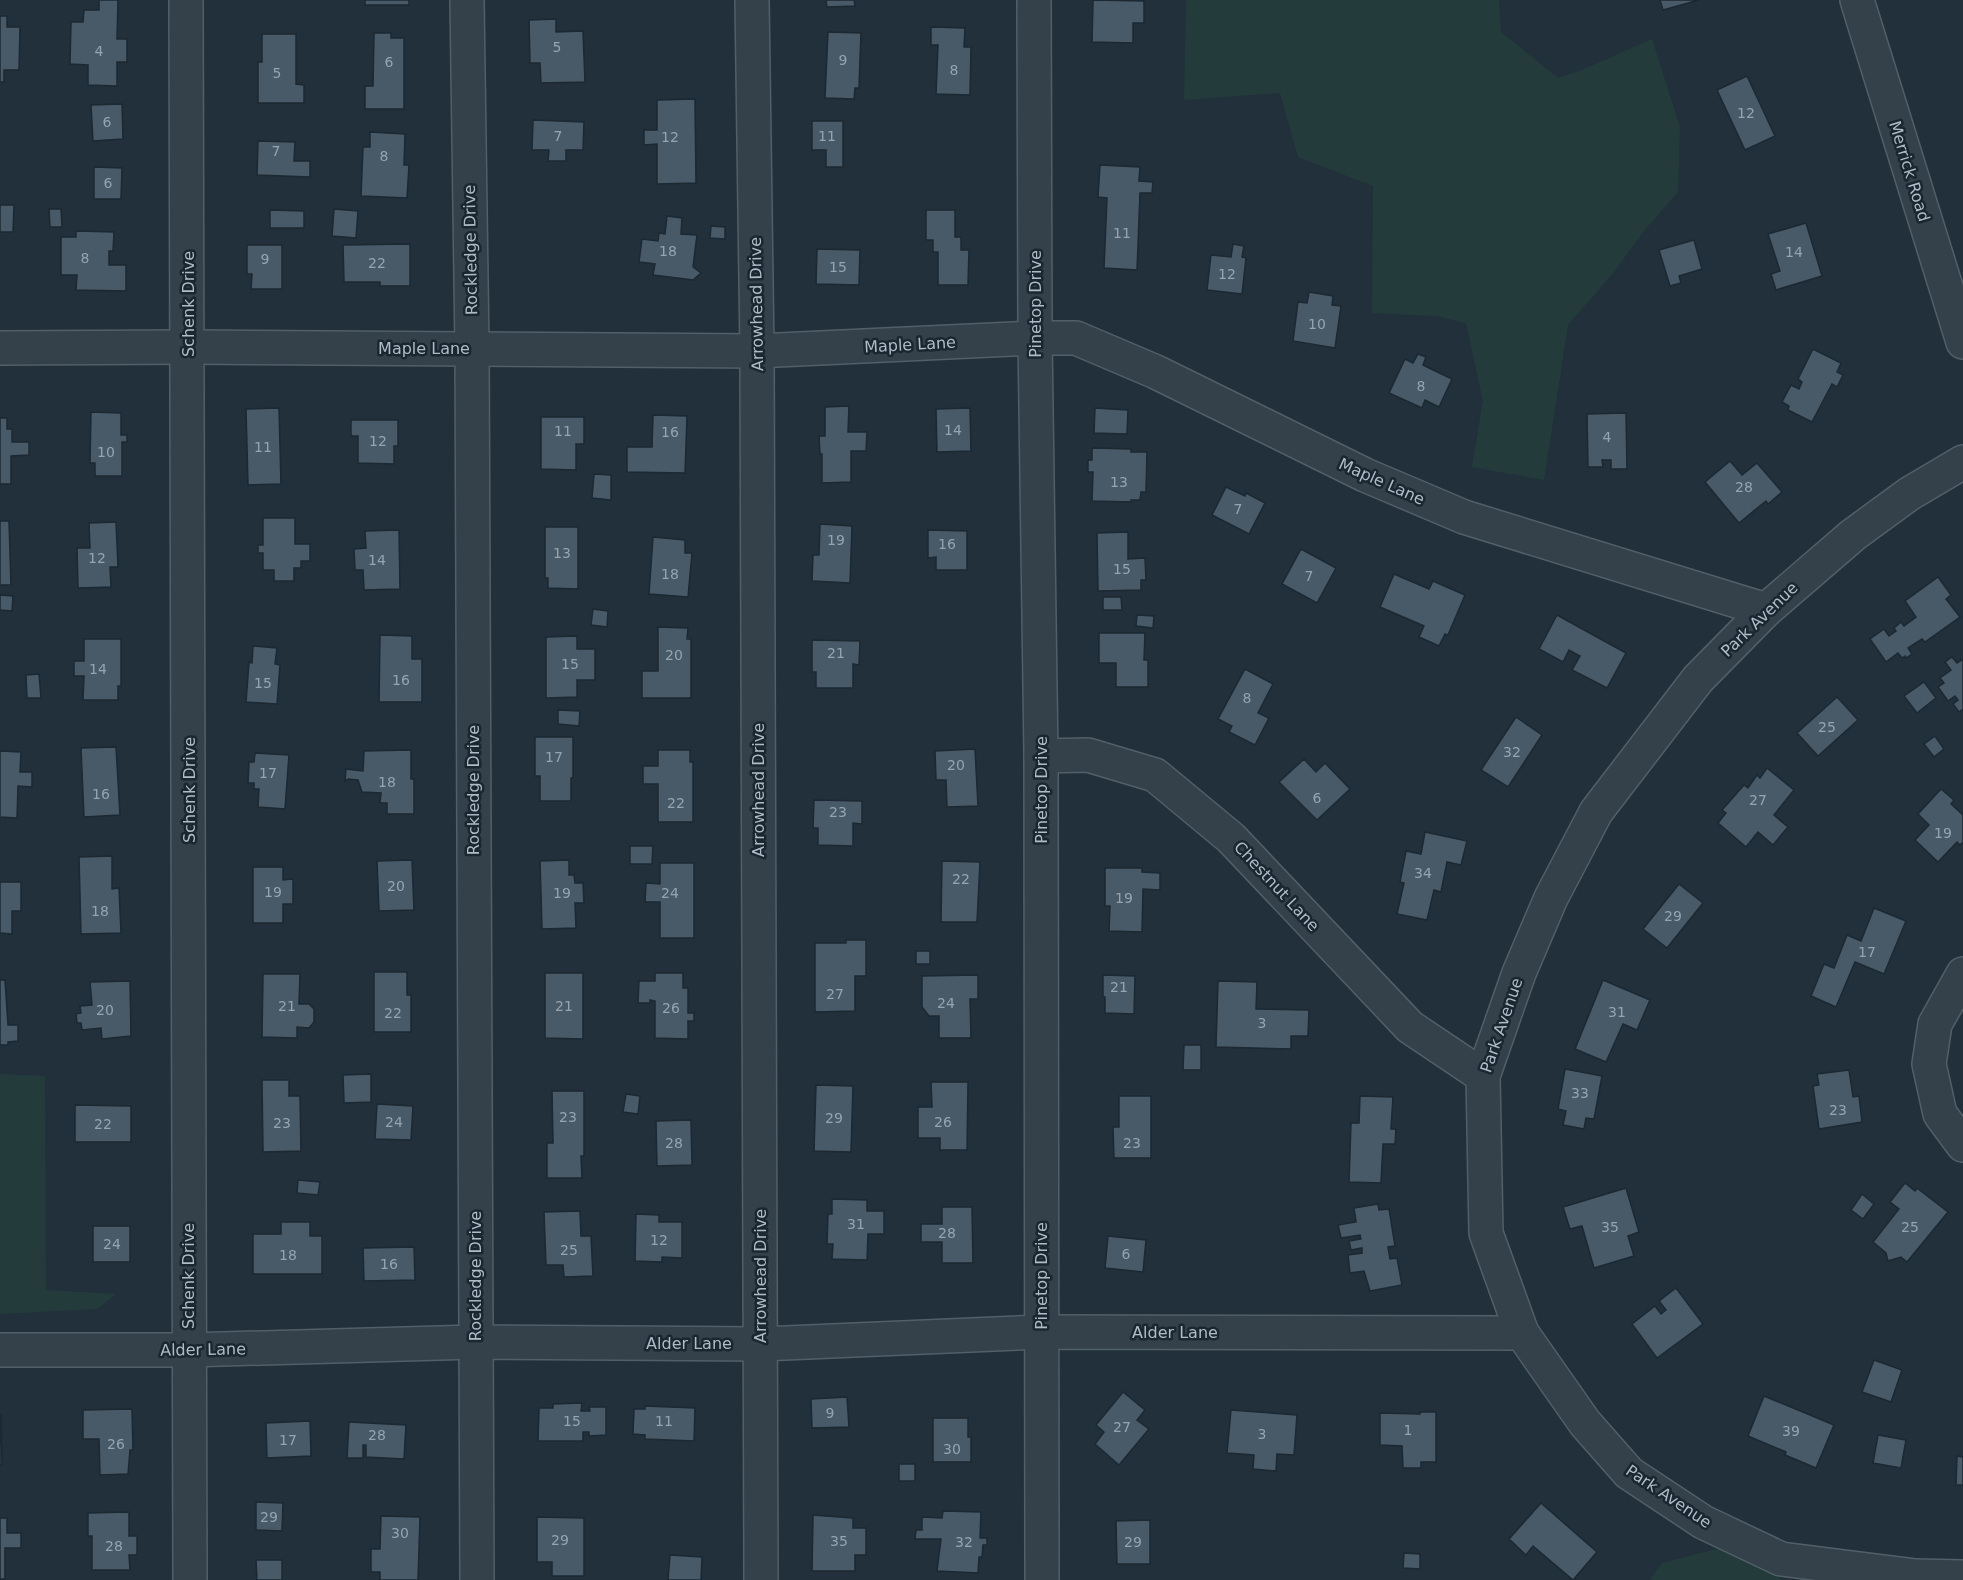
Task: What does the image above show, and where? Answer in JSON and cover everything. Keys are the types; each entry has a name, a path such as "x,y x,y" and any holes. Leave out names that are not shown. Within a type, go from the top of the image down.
{"street":[{"name":"Schenk Drive","path":"186,0 189,347 188,1350 190,1580"},
{"name":"Rockledge Drive","path":"467,0 472,348 477,1580"},
{"name":"Arrowhead Drive","path":"752,0 757,351 761,1580"},
{"name":"Pinetop Drive","path":"1034,0 1035,338 1041,756 1042,1580"},
{"name":"Merrick Road","path":"1857,0 1963,342"},
{"name":"Maple Lane","path":"0,348 472,348 757,351 1076,338 1156,372 1365,476 1464,517 1766,610"},
{"name":"Park Avenue","path":"1963,462 1909,494 1853,535 1766,610 1698,679 1596,812 1551,898 1519,973 1483,1076 1486,1233 1522,1333 1585,1423 1629,1473 1703,1522 1781,1559 1916,1576 1963,1577"},
{"name":"Chestnut Lane","path":"1041,756 1088,755 1155,775 1232,838 1410,1027 1483,1076"},
{"path":"1963,974 1935,1024 1929,1064 1940,1114 1963,1145"},
{"name":"Alder Lane","path":"0,1350 188,1350 475,1342 760,1344 1041,1332 1522,1333"}],"green space":[{"path":"1186,0 1499,0 1501,32 1558,78 1582,70 1652,39 1680,127 1678,192 1568,325 1544,480 1472,467 1483,401 1466,323 1436,316 1372,313 1373,186 1298,157 1280,93 1184,100"},
{"path":"0,1074 45,1076 46,1290 116,1294 97,1309 0,1314"},
{"path":"1720,1548 1784,1580 1650,1580 1662,1563"}],"building":[{"path":"99,0 118,0 117,39 127,39 127,62 117,62 117,86 88,85 88,65 70,64 71,22 83,22 84,10 99,10"},
{"path":"365,0 409,0 409,5 365,5"},
{"path":"826,0 854,0 855,6 827,7"},
{"path":"1093,0 1144,1 1144,23 1133,23 1133,43 1092,42"},
{"path":"1660,0 1699,0 1663,10"},
{"path":"0,16 7,16 7,27 20,27 19,70 4,70 4,82 0,82"},
{"path":"556,19 556,32 583,31 585,82 541,83 540,63 530,63 529,20"},
{"path":"931,27 965,28 964,47 971,47 970,95 936,94 938,45 931,45"},
{"path":"828,32 861,33 859,88 855,88 854,99 825,98"},
{"path":"374,33 391,33 391,38 404,38 404,109 365,109 365,86 373,86"},
{"path":"262,34 296,34 296,84 304,85 304,103 258,103 258,62 262,62"},
{"path":"1747,76 1775,136 1745,150 1717,90"},
{"path":"695,99 696,183 657,184 657,144 644,145 644,130 657,130 657,100"},
{"path":"122,104 123,139 93,141 91,105"},
{"path":"533,120 584,122 583,150 566,150 566,161 548,161 549,150 532,150"},
{"path":"812,121 843,121 843,167 826,167 826,150 812,150"},
{"path":"370,132 405,134 404,165 409,165 407,198 361,196 363,147 370,147"},
{"path":"258,141 295,142 294,161 310,161 310,177 257,175"},
{"path":"1100,165 1140,167 1139,181 1153,182 1152,193 1140,193 1137,270 1104,268 1107,198 1098,197"},
{"path":"94,167 122,168 121,199 94,199"},
{"path":"0,205 14,205 13,232 0,232"},
{"path":"49,209 61,209 62,227 50,227"},
{"path":"334,209 358,211 356,238 332,236"},
{"path":"270,210 304,211 304,228 270,228"},
{"path":"926,210 955,210 955,237 961,237 961,250 969,250 968,285 938,285 938,252 933,252 933,240 926,240"},
{"path":"667,216 682,218 681,234 697,235 693,267 701,273 693,280 653,275 655,264 639,262 642,239 658,241 659,233 665,234"},
{"path":"1806,223 1822,276 1776,290 1771,274 1780,271 1768,234"},
{"path":"711,226 725,227 725,239 710,238"},
{"path":"76,231 114,232 113,251 109,251 109,265 126,265 126,291 76,290 77,275 61,275 61,237 76,237"},
{"path":"1694,240 1702,269 1679,276 1681,283 1670,286 1659,250"},
{"path":"410,244 410,286 380,286 380,282 344,282 343,245"},
{"path":"1233,244 1244,246 1242,257 1246,258 1242,294 1207,290 1211,255 1231,257"},
{"path":"247,245 282,245 282,289 251,289 252,274 247,274"},
{"path":"817,249 860,250 859,285 816,284"},
{"path":"1309,292 1333,296 1332,305 1341,306 1335,348 1293,341 1298,302 1307,303"},
{"path":"1813,349 1841,363 1837,372 1843,375 1837,387 1832,384 1812,422 1788,410 1789,406 1782,402 1791,385 1799,389 1802,382 1798,379"},
{"path":"1418,354 1426,357 1423,365 1452,379 1439,407 1425,400 1422,408 1389,393 1405,359 1413,363"},
{"path":"849,406 848,432 867,432 866,451 851,451 851,482 822,483 822,454 820,454 819,436 825,436 825,407"},
{"path":"279,408 281,484 248,485 246,409"},
{"path":"970,408 971,451 937,452 936,409"},
{"path":"1095,408 1128,410 1127,434 1094,433"},
{"path":"91,412 121,413 121,435 127,435 127,442 122,442 122,476 95,476 95,463 90,463"},
{"path":"1626,413 1627,469 1611,469 1611,460 1602,460 1603,467 1588,467 1587,414"},
{"path":"653,415 687,416 685,473 627,472 627,447 652,447"},
{"path":"541,417 584,417 584,444 576,444 576,470 541,469"},
{"path":"0,418 7,418 7,429 12,429 12,442 29,442 29,455 11,456 11,484 0,484"},
{"path":"351,420 398,420 398,446 394,446 394,464 358,463 358,436 351,436"},
{"path":"1092,448 1131,449 1131,452 1147,452 1146,492 1141,492 1140,500 1131,500 1131,502 1092,501 1093,472 1088,472 1088,460 1092,460"},
{"path":"1730,461 1742,475 1757,463 1782,492 1768,504 1766,501 1739,523 1705,482"},
{"path":"594,474 611,475 611,500 592,498"},
{"path":"1226,487 1245,496 1246,493 1265,503 1249,534 1212,515"},
{"path":"263,518 295,518 295,544 310,544 310,561 301,561 301,568 294,568 294,581 274,581 274,570 263,570 263,553 258,553 258,545 263,545"},
{"path":"0,521 9,521 11,585 0,585"},
{"path":"116,522 118,567 110,567 111,587 78,588 77,548 90,548 89,523"},
{"path":"820,524 852,526 850,583 812,581 813,555 819,555"},
{"path":"545,527 578,527 578,589 548,588 548,578 545,578"},
{"path":"399,530 400,589 364,590 363,570 355,570 354,549 366,548 365,531"},
{"path":"928,530 967,531 967,570 936,570 936,557 928,558"},
{"path":"1128,532 1128,559 1145,558 1146,580 1141,580 1141,590 1098,591 1097,533"},
{"path":"653,537 685,540 685,553 692,553 688,597 649,594"},
{"path":"1301,549 1336,568 1317,603 1282,584"},
{"path":"1394,574 1429,589 1433,581 1465,595 1448,635 1445,634 1439,646 1419,637 1424,626 1380,607"},
{"path":"1938,577 1951,595 1946,599 1960,617 1925,642 1922,639 1908,648 1912,654 1906,658 1905,656 1902,658 1898,653 1886,662 1870,639 1884,629 1889,636 1896,631 1894,628 1901,622 1904,626 1916,617 1905,601"},
{"path":"0,595 13,596 12,611 0,610"},
{"path":"1103,597 1121,597 1122,610 1103,610"},
{"path":"593,609 608,611 607,627 591,625"},
{"path":"1137,615 1154,616 1153,628 1136,626"},
{"path":"1557,615 1626,653 1607,688 1572,670 1580,656 1569,650 1563,662 1539,649"},
{"path":"658,627 688,628 687,639 691,639 691,698 642,698 642,671 658,671"},
{"path":"1099,633 1145,633 1144,660 1148,660 1148,687 1116,687 1116,663 1099,663"},
{"path":"380,635 412,636 412,659 422,659 422,702 379,702"},
{"path":"577,636 577,649 595,649 595,680 577,680 577,697 546,698 546,637"},
{"path":"84,639 121,639 121,686 118,686 118,700 83,700 84,676 74,676 74,661 84,661"},
{"path":"812,640 860,641 859,665 853,664 853,688 816,688 816,672 812,672"},
{"path":"253,646 277,648 275,664 280,665 277,704 246,702 249,662 252,663"},
{"path":"1952,657 1957,663 1963,659 1963,709 1959,712 1953,704 1958,700 1955,696 1948,701 1938,687 1944,683 1940,678 1951,670 1945,662"},
{"path":"1245,669 1273,684 1258,713 1269,718 1255,745 1229,732 1232,726 1218,719"},
{"path":"39,674 41,698 27,698 26,675"},
{"path":"1924,682 1936,698 1917,713 1904,696"},
{"path":"1837,697 1858,720 1818,756 1797,733"},
{"path":"558,710 580,711 579,726 558,724"},
{"path":"1516,717 1542,735 1508,787 1481,770"},
{"path":"1935,736 1944,749 1934,757 1924,744"},
{"path":"535,737 573,737 571,801 540,801 540,776 535,776"},
{"path":"116,747 120,815 84,817 81,748"},
{"path":"975,749 978,806 947,807 946,780 936,780 935,751"},
{"path":"411,750 414,814 387,814 387,803 380,803 381,793 362,792 358,780 345,781 346,769 363,771 364,751"},
{"path":"658,750 690,750 690,762 693,762 693,822 658,822 658,784 643,784 643,766 658,766"},
{"path":"0,751 21,752 20,772 32,772 32,787 18,786 17,818 0,817"},
{"path":"255,753 289,755 285,809 258,807 259,789 254,789 254,783 248,783 249,762 254,762"},
{"path":"1304,759 1316,772 1325,763 1350,789 1317,820 1279,782"},
{"path":"1767,768 1794,790 1774,815 1788,827 1773,845 1758,832 1746,847 1718,823 1726,813 1722,810 1744,785 1748,788 1757,775 1760,778"},
{"path":"1941,789 1954,800 1951,804 1963,815 1963,842 1960,845 1957,842 1938,862 1915,840 1929,825 1918,814"},
{"path":"814,800 862,801 862,824 853,823 853,846 818,845 818,828 813,828"},
{"path":"1425,832 1467,841 1461,865 1447,862 1441,892 1434,890 1427,920 1397,914 1404,883 1400,882 1406,851 1421,854"},
{"path":"630,846 653,846 652,864 630,864"},
{"path":"112,856 112,889 119,888 121,933 81,934 79,857"},
{"path":"412,860 414,910 379,911 377,861"},
{"path":"569,860 569,875 574,875 575,883 583,883 584,903 575,903 576,928 542,929 540,861"},
{"path":"942,861 980,862 977,922 941,922"},
{"path":"660,863 694,863 694,938 660,938 660,902 645,902 646,883 660,884"},
{"path":"253,867 283,867 283,880 293,879 293,904 283,904 283,923 253,923"},
{"path":"1105,868 1142,868 1142,872 1160,873 1160,890 1143,889 1142,932 1109,931 1110,906 1105,906"},
{"path":"0,882 21,882 21,911 12,911 12,934 0,933"},
{"path":"1679,884 1703,903 1667,948 1643,929"},
{"path":"1874,908 1906,921 1884,974 1855,962 1836,1007 1811,996 1824,964 1834,968 1847,935 1861,941"},
{"path":"846,940 866,940 866,976 855,976 855,1011 815,1012 815,943 846,943"},
{"path":"916,951 930,951 930,964 916,964"},
{"path":"374,972 407,972 407,995 411,995 411,1032 374,1032"},
{"path":"545,973 583,973 583,1039 545,1038"},
{"path":"655,973 683,973 683,988 688,988 688,1013 694,1013 694,1021 688,1021 688,1039 655,1038 655,1001 638,1003 639,981 655,981"},
{"path":"263,974 300,974 299,1004 309,1004 314,1009 314,1022 309,1028 297,1027 297,1038 262,1037"},
{"path":"978,975 978,999 970,999 971,1038 939,1038 939,1016 929,1016 922,1007 922,976"},
{"path":"1103,975 1135,976 1134,1014 1105,1013"},
{"path":"0,980 5,980 8,1025 18,1025 18,1041 8,1042 8,1045 0,1045"},
{"path":"1603,980 1650,1000 1637,1030 1623,1024 1606,1062 1575,1049"},
{"path":"130,981 131,1036 102,1039 101,1028 82,1030 81,1023 77,1023 76,1014 81,1013 80,1006 92,1005 90,982"},
{"path":"1218,981 1257,982 1256,1009 1309,1010 1308,1036 1291,1036 1291,1049 1216,1047"},
{"path":"1184,1045 1201,1045 1201,1070 1183,1070"},
{"path":"1565,1069 1602,1076 1594,1119 1586,1118 1584,1129 1563,1125 1566,1111 1558,1109"},
{"path":"1849,1070 1853,1097 1859,1096 1862,1122 1819,1129 1813,1086 1819,1085 1817,1074"},
{"path":"371,1074 371,1102 344,1103 343,1075"},
{"path":"262,1080 289,1080 289,1096 300,1096 301,1151 263,1152"},
{"path":"931,1082 968,1082 967,1150 940,1150 940,1138 918,1138 918,1107 932,1107"},
{"path":"816,1085 853,1086 851,1152 814,1151"},
{"path":"552,1091 584,1091 582,1178 547,1178 547,1143 553,1143"},
{"path":"626,1094 640,1096 638,1114 623,1112"},
{"path":"1119,1096 1151,1096 1151,1158 1114,1158 1113,1127 1119,1127"},
{"path":"1360,1096 1393,1097 1391,1129 1396,1129 1395,1144 1383,1144 1381,1183 1349,1182 1351,1123 1359,1123"},
{"path":"377,1104 413,1106 411,1140 375,1139"},
{"path":"75,1105 131,1106 131,1142 75,1142"},
{"path":"691,1120 692,1165 657,1166 656,1121"},
{"path":"298,1180 320,1182 318,1195 297,1193"},
{"path":"1905,1183 1915,1191 1917,1188 1948,1212 1907,1262 1901,1257 1888,1261 1886,1253 1873,1242 1899,1209 1890,1202"},
{"path":"1626,1188 1639,1232 1628,1236 1634,1256 1594,1268 1582,1226 1570,1229 1563,1207"},
{"path":"1862,1194 1874,1204 1863,1219 1851,1210"},
{"path":"832,1199 867,1200 867,1211 884,1211 884,1234 868,1234 867,1260 832,1259 833,1244 827,1244 828,1214 832,1214"},
{"path":"1378,1204 1379,1210 1389,1209 1395,1246 1388,1247 1390,1259 1397,1258 1402,1285 1370,1291 1364,1271 1350,1273 1348,1255 1362,1253 1362,1248 1351,1250 1349,1241 1361,1239 1360,1235 1341,1238 1338,1225 1356,1222 1354,1208"},
{"path":"942,1207 972,1207 973,1263 942,1263 942,1242 921,1242 921,1224 942,1224"},
{"path":"580,1211 581,1236 591,1236 593,1276 564,1277 563,1265 546,1265 544,1212"},
{"path":"636,1214 659,1215 659,1222 682,1222 682,1258 662,1257 662,1262 635,1261"},
{"path":"281,1222 310,1222 310,1236 322,1236 322,1274 253,1274 253,1234 281,1234"},
{"path":"93,1226 130,1226 130,1262 93,1262"},
{"path":"1108,1236 1146,1240 1143,1272 1105,1268"},
{"path":"414,1247 415,1280 364,1281 363,1248"},
{"path":"1676,1288 1703,1324 1657,1358 1632,1324 1655,1306 1661,1314 1666,1310 1659,1301"},
{"path":"1874,1360 1902,1370 1891,1402 1862,1392"},
{"path":"1123,1392 1145,1410 1137,1420 1149,1429 1119,1465 1095,1444 1104,1432 1096,1425"},
{"path":"1764,1396 1834,1425 1816,1468 1748,1436"},
{"path":"847,1397 849,1427 812,1428 811,1399"},
{"path":"582,1403 581,1411 590,1411 589,1407 606,1407 606,1435 589,1436 589,1432 583,1432 583,1441 538,1441 539,1408 553,1408 553,1404"},
{"path":"645,1406 695,1408 694,1441 645,1439 645,1435 633,1434 634,1409 645,1409"},
{"path":"132,1409 133,1450 130,1450 128,1474 100,1475 99,1439 83,1439 83,1410"},
{"path":"1231,1410 1297,1415 1294,1455 1277,1454 1276,1471 1253,1469 1254,1455 1227,1453"},
{"path":"1420,1412 1436,1412 1436,1462 1421,1462 1421,1468 1403,1468 1402,1446 1380,1445 1380,1413 1420,1414"},
{"path":"1,1415 2,1465 0,1465"},
{"path":"933,1418 968,1418 971,1462 933,1462"},
{"path":"310,1421 311,1456 267,1458 266,1423"},
{"path":"349,1422 406,1425 404,1459 366,1457 366,1445 363,1445 363,1458 347,1458"},
{"path":"1878,1435 1906,1440 1901,1468 1873,1463"},
{"path":"1957,1456 1963,1457 1963,1485 1956,1485"},
{"path":"899,1464 915,1464 915,1481 899,1481"},
{"path":"256,1502 283,1503 282,1531 256,1530"},
{"path":"1541,1503 1597,1552 1573,1580 1533,1546 1526,1555 1509,1539"},
{"path":"943,1511 981,1512 980,1538 987,1538 987,1545 983,1545 982,1557 979,1557 978,1573 937,1571 941,1539 915,1539 916,1530 922,1530 922,1517 942,1518"},
{"path":"129,1512 129,1536 137,1536 137,1555 129,1555 130,1570 92,1570 92,1536 88,1536 88,1513"},
{"path":"813,1515 853,1518 853,1528 866,1528 866,1555 855,1555 855,1571 812,1571"},
{"path":"381,1516 420,1517 418,1580 380,1580 380,1572 371,1572 371,1549 380,1549"},
{"path":"537,1517 584,1518 584,1576 552,1576 552,1562 537,1562"},
{"path":"0,1518 7,1518 7,1533 21,1533 21,1548 5,1548 5,1579 0,1579"},
{"path":"1150,1520 1150,1564 1117,1564 1116,1521"},
{"path":"1404,1553 1420,1554 1420,1569 1403,1568"},
{"path":"670,1555 702,1557 701,1580 668,1580"},
{"path":"256,1560 282,1560 282,1580 257,1580"}]}
